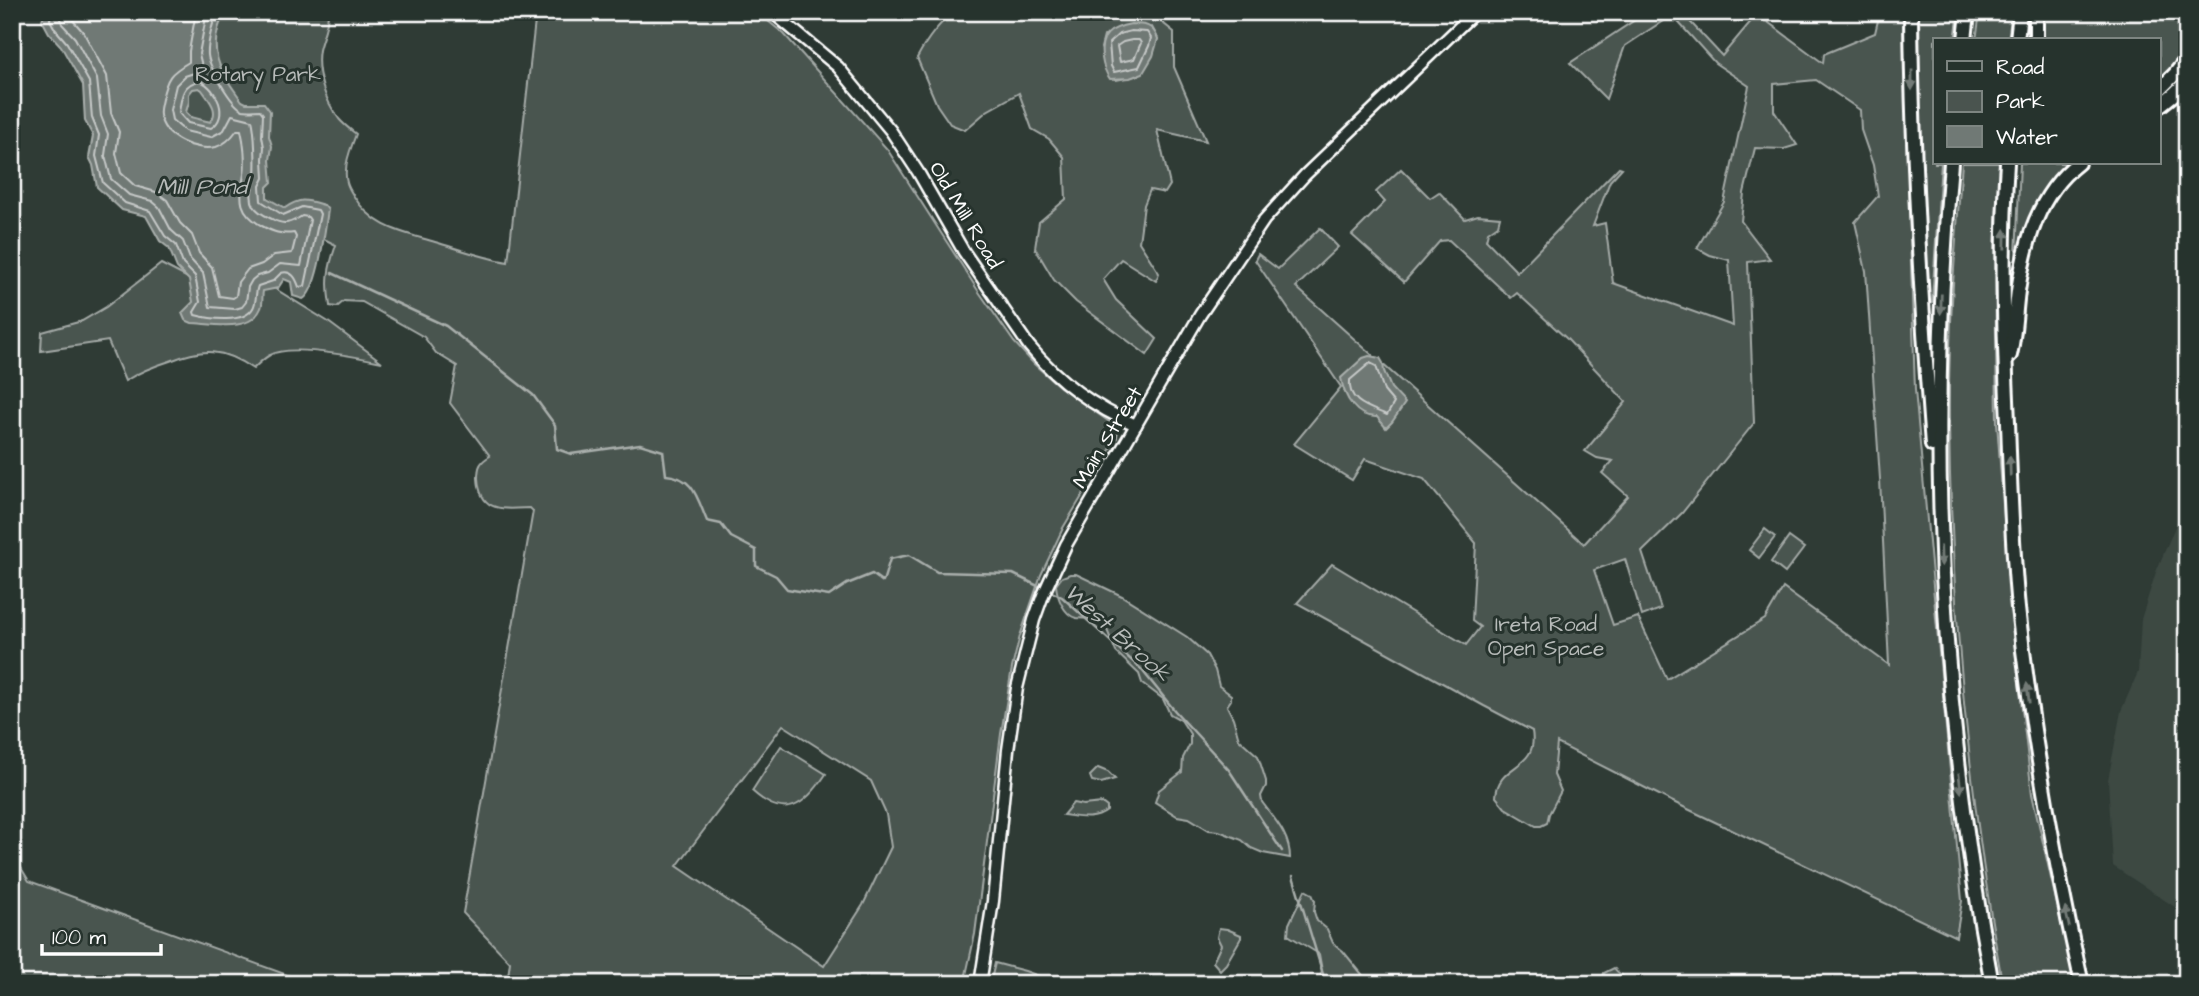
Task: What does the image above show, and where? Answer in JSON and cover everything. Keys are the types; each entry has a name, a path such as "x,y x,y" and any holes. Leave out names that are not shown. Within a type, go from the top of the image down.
{"highway":[{"path":"1912,12 1912,111 1919,262 1933,465 1940,511"},
{"path":"1965,38 1968,12"},
{"path":"2017,38 2020,12"},
{"path":"2036,12 2036,38"},
{"path":"2160,89 2187,59"},
{"path":"2160,105 2187,81"},
{"path":"1951,164 1941,300 1940,511 1948,664 1957,763 1970,863 1992,984"},
{"path":"2007,164 2006,373 2013,544 2030,706 2056,864 2082,984"},
{"path":"2006,373 2015,334 2018,291 2030,237 2040,210 2053,188 2077,164"}],"main road":[{"name":"Old Mill Road","path":"772,12 838,67 891,131 964,252 1041,360 1089,401 1136,425"},
{"name":"Main Street","path":"980,984 992,912 1014,703 1027,645 1045,590 1072,533 1204,309 1268,215 1305,175 1475,12"}],"shaded area":[{"path":"2187,498 2187,915 2113,866 2108,780 2121,711 2138,672 2141,619 2156,572"}],"green space":[{"name":"Rotary Park","path":"194,12 328,12 319,50 320,77 334,112 356,134 347,161 346,177 347,184 361,206 379,222 399,231 508,262 536,12 757,12 784,34 887,149 1014,342 1060,387 1118,428 1117,438 1063,528 1041,575 1020,636 1001,734 975,934 964,984 507,984 510,962 463,913 533,511 530,508 510,509 494,506 483,498 478,470 482,462 490,456 450,403 457,366 436,353 424,337 362,302 344,301 337,307 330,306 328,275 336,245 265,207 212,122 180,119","holes":["783,725 871,781 886,814 891,847 863,905 824,966 677,866"]},
{"path":"954,12 1143,12 1154,16 1174,32 1174,67 1206,141 1157,130 1170,185 1165,193 1150,190 1144,205 1139,242 1159,273 1156,281 1121,259 1103,279 1116,300 1157,339 1147,355 1076,302 1054,280 1035,248 1039,222 1066,199 1064,157 1049,139 1032,129 1019,93 987,111 965,130 950,124 937,105 917,58 933,33","holes":["1152,27 1158,39 1139,75 1116,80 1101,48 1104,36"]},
{"name":"Ireta Road Open Space","path":"1647,12 1681,12 1722,56 1757,14 1823,63 1824,54 1875,33 1880,12 1903,12 1915,390 1962,901 1956,937 1671,801 1557,743 1554,775 1561,791 1547,823 1536,826 1505,808 1496,797 1503,778 1529,753 1533,744 1532,731 1297,603 1332,564 1466,645 1480,627 1472,621 1476,543 1424,479 1365,459 1352,480 1294,444 1341,387 1255,260 1258,254 1278,269 1320,228 1338,247 1296,287 1584,544 1628,496 1602,473 1613,461 1597,458 1585,451 1626,402 1567,339 1517,293 1511,298 1449,240 1440,241 1404,282 1352,235 1385,202 1376,192 1401,169 1430,198 1439,192 1465,219 1478,215 1500,217 1498,225 1488,232 1486,240 1517,272 1619,167 1622,168 1610,181 1593,226 1605,223 1613,283 1733,326 1729,260 1697,248 1724,202 1749,86 1715,63 1672,15 1625,46 1606,99 1570,63","holes":["1816,80 1860,110 1861,130 1873,165 1878,196 1855,222 1866,271 1889,665 1783,588 1765,619 1667,679 1638,617 1613,625 1594,570 1625,559 1642,616 1661,609 1642,552 1682,513 1754,423 1748,262 1770,259 1741,221 1744,193 1755,148 1784,149 1797,145 1774,111 1774,84"]},
{"path":"1918,12 1959,12 1955,38 1933,38 1933,164 1941,164 1932,302 1928,302"},
{"path":"1980,12 2012,12 2008,38 1976,38"},
{"path":"2041,12 2187,12 2187,54 2160,85 2160,38 2042,38"},
{"path":"1962,164 1999,164 1995,251 1997,422 2011,614 2032,794 2075,984 2034,984 2001,976 1971,769 1953,561 1949,422 1955,260"},
{"path":"2020,164 2074,164 2054,180 2020,258 2016,257"},
{"path":"161,264 238,304 270,280 274,288 327,321 382,362 325,352 293,350 270,355 253,369 232,357 203,352 158,365 125,381 108,341 41,351 42,332 82,321 106,307"},
{"path":"1765,529 1775,537 1759,558 1749,550"},
{"path":"1789,537 1804,548 1785,573 1771,562"},
{"path":"1076,574 1122,596 1187,637 1207,655 1219,686 1231,695 1227,706 1239,739 1258,756 1266,781 1261,796 1262,802 1285,835 1290,858 1263,853 1242,840 1209,830 1189,818 1177,816 1155,802 1159,790 1182,772 1190,734 1181,720 1170,714 1163,699 1142,683 1139,674 1116,652 1103,620 1076,618 1065,609 1056,585 1062,577"},
{"path":"781,746 826,774 802,802 784,808 774,806 752,791"},
{"path":"1098,768 1115,779 1101,783 1092,781 1090,776"},
{"path":"1073,803 1102,803 1107,807 1107,811 1092,817 1063,815"},
{"path":"12,853 29,881 312,984 12,984"},
{"path":"1305,890 1312,894 1315,901 1317,921 1327,929 1333,943 1370,984 1319,984 1322,971 1319,954 1288,935 1289,924"},
{"path":"1219,928 1241,935 1220,970 1213,962 1221,945 1217,937"},
{"path":"995,963 1025,971 1061,984 990,984"},
{"path":"1614,968 1631,984 1601,984 1604,973"}],"water":[{"name":"Mill Pond","path":"45,12 225,12 216,38 222,70 242,101 264,103 270,111 272,182 267,187 267,198 285,208 304,200 324,205 328,210 317,272 308,294 303,299 293,296 291,282 284,279 278,288 263,291 261,308 249,321 220,325 185,320 182,313 193,302 189,280 177,268 169,248 160,241 146,216 122,210 97,187 89,157 93,136 85,121 83,85 61,46 42,20","holes":["193,89 202,90 214,110 210,122 191,117 186,112 189,94"]},
{"path":"1131,24 1144,25 1154,30 1158,39 1153,56 1143,73 1130,78 1110,79 1102,58 1104,38 1112,30"},
{"path":"1363,358 1380,358 1391,388 1405,403 1386,428 1377,417 1363,414 1352,405 1341,378"}],"waterway":[{"name":"West Brook","path":"332,273 446,326 533,395 555,425 557,449 571,454 640,444 663,451 666,475 689,484 707,521 721,524 731,537 756,550 756,566 776,576 787,589 829,596 847,584 872,574 883,582 890,559 909,555 937,572 1013,574 1042,588"},
{"name":"West Brook","path":"1048,590 1062,597 1141,669 1229,770 1282,851"},
{"name":"West Brook","path":"1293,876 1326,984"}]}
